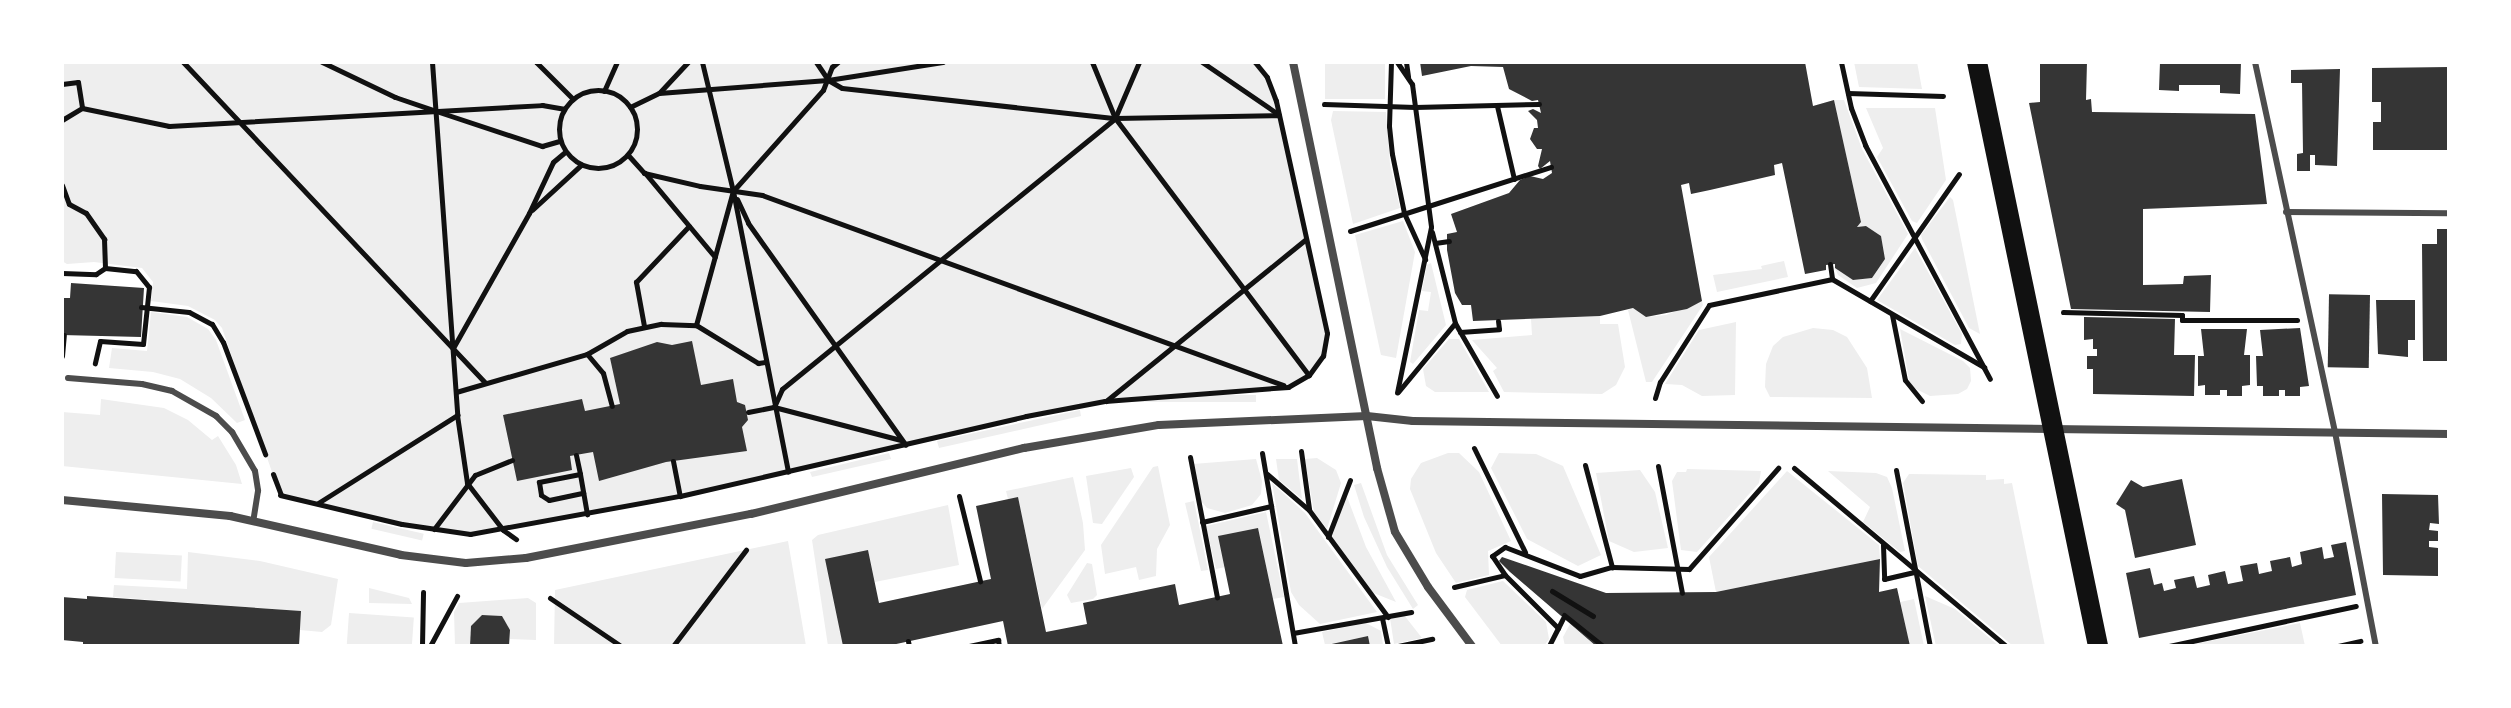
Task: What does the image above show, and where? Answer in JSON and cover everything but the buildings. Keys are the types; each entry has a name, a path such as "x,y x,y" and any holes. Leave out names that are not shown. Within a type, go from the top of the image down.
{"main road":[{"path":"1977,62 2098,646"}],"street":[{"path":"1293,62 1367,416 1395,532 1428,587 1472,646"},
{"path":"62,500 125,504 253,521 401,555 466,563 507,561 751,514 1108,431 1159,425 1367,416 1413,421 2449,434"}],"lane":[{"path":"2255,62 2335,432 2375,642"},
{"path":"2286,212 2449,213"},
{"path":"68,378 142,384 172,391 216,416 232,432 255,471 258,491 253,521"}],"path":[{"path":"183,62 486,383"},
{"path":"322,62 395,97 436,111 542,146 560,141"},
{"path":"432,62 457,415 467,483 503,530 516,539"},
{"path":"536,62 573,99"},
{"path":"604,91 617,62"},
{"path":"659,93 688,62"},
{"path":"702,62 733,191 788,472"},
{"path":"816,62 828,80 842,88 1115,118 1279,115"},
{"path":"696,325 733,191 828,80 832,67 838,62"},
{"path":"630,107 659,93 828,80 943,62"},
{"path":"1092,62 1115,118 1309,375"},
{"path":"774,407 782,389 1115,118 1139,62"},
{"path":"1202,62 1279,115"},
{"path":"144,307 189,312 204,318 218,332 281,495 470,534 680,496 904,443 1105,401 1288,387 1309,375 1323,356 1327,333 1279,115 1267,77 1255,62"},
{"path":"1394,62 1408,78"},
{"path":"1394,62 1389,106 1392,154 1404,213 1425,260"},
{"path":"1406,62 1431,227 1455,323 1497,396"},
{"path":"1841,62 1865,145 1990,379"},
{"path":"62,84 78,82 82,108"},
{"path":"604,91 622,97 630,107 637,131 628,155 607,168 581,165 565,152 560,141 559,121 573,99 584,92 604,91"},
{"path":"1848,93 1943,96"},
{"path":"1324,104 1415,107 1539,104"},
{"path":"62,120 82,108 157,126 542,105 564,109"},
{"path":"1497,105 1514,179"},
{"path":"453,349 529,213 553,162 565,152"},
{"path":"628,155 715,257"},
{"path":"529,213 581,165"},
{"path":"1350,231 1551,167"},
{"path":"644,173 762,195 1288,387"},
{"path":"1870,301 1959,174"},
{"path":"62,185 65,205 86,213 104,239 105,268"},
{"path":"733,191 748,223 904,443"},
{"path":"644,326 636,282 689,226"},
{"path":"1431,227 1397,393 1455,323"},
{"path":"1105,401 1306,239"},
{"path":"1435,243 1449,241"},
{"path":"1830,264 1832,279"},
{"path":"62,273 96,274 105,268 136,271 149,287 144,307 143,344 100,339 98,363 86,362"},
{"path":"1655,398 1660,382 1709,305 1832,279 1984,367"},
{"path":"1449,298 1458,296"},
{"path":"2063,312 2182,315 2182,320 2310,320"},
{"path":"1892,314 1905,380 1922,401"},
{"path":"1484,321 1484,330"},
{"path":"1460,332 1499,329 1498,321"},
{"path":"456,392 587,354 627,331 644,326 696,325 758,363 765,362"},
{"path":"64,335 62,358 74,361"},
{"path":"587,354 603,373 612,406"},
{"path":"748,412 774,407 904,443"},
{"path":"317,504 457,415"},
{"path":"1474,448 1525,552"},
{"path":"1301,451 1309,510"},
{"path":"1262,453 1295,646"},
{"path":"576,455 587,514"},
{"path":"1190,457 1217,597"},
{"path":"434,529 467,483 487,468 512,460"},
{"path":"673,461 680,496"},
{"path":"1585,465 1612,567"},
{"path":"1658,466 1682,593"},
{"path":"1558,628 1505,575 1492,556 1505,547 1525,552 1580,576 1612,567 1689,569 1778,468"},
{"path":"1794,468 2006,646"},
{"path":"1896,470 1930,646"},
{"path":"580,474 539,482 541,495 549,500 583,493"},
{"path":"1266,474 1309,510 1385,617 1388,646"},
{"path":"1328,537 1350,480"},
{"path":"959,496 980,581"},
{"path":"1202,522 1271,506"},
{"path":"1883,544 1882,579 1915,572"},
{"path":"673,646 746,550"},
{"path":"1454,587 1505,575"},
{"path":"1577,583 1580,576"},
{"path":"1552,591 1593,616"},
{"path":"422,646 423,592"},
{"path":"430,646 457,596"},
{"path":"550,598 621,646"},
{"path":"2169,646 2368,604"},
{"path":"1293,633 1411,612"},
{"path":"1549,646 1564,616 1603,646"},
{"path":"1554,637 1559,646"},
{"path":"1398,646 1432,639"},
{"path":"969,646 998,640 999,646"},
{"path":"2338,646 2375,642"}],"shaded area":[{"path":"62,62 1255,62 1267,77 1276,101 1327,333 1323,356 1309,375 1288,387 1127,398 1026,416 680,496 509,530 470,534 433,529 280,495 222,328 215,320 188,306 151,301 153,282 142,268 94,262 67,264 62,261"},
{"path":"1325,62 1385,62 1385,99 1325,99"},
{"path":"1854,62 1917,62 1922,89 1859,87"},
{"path":"1834,100 1844,100 1862,149 1908,234 1876,283 1857,288 1838,275 1835,268 1853,280 1872,278 1885,259 1881,236 1866,226 1857,227 1861,222"},
{"path":"1866,108 1935,108 1946,180 1917,223 1912,221 1877,157 1883,148"},
{"path":"1333,111 1386,112 1390,164 1400,208 1353,224 1331,120"},
{"path":"1950,197 1980,334 1969,328 1921,235"},
{"path":"1403,221 1415,252 1396,358 1381,355 1355,235"},
{"path":"1915,248 1962,334 1961,344 1955,345 1877,300"},
{"path":"1784,261 1788,277 1717,292 1713,275 1762,269 1761,266"},
{"path":"1431,263 1446,325 1413,364 1410,362 1419,310 1428,311 1431,292 1422,291 1427,265"},
{"path":"1702,301 1703,305 1652,382 1646,382 1628,310 1633,308 1646,317 1666,315"},
{"path":"151,312 187,317 208,329 216,340 245,420 237,423 211,398 180,379 153,372 109,368 112,348 147,351"},
{"path":"1600,316 1600,324 1618,324 1625,367 1616,385 1602,394 1504,392 1493,371 1497,368 1472,340 1532,335 1531,319"},
{"path":"1736,322 1735,395 1702,396 1682,385 1665,384 1699,330"},
{"path":"1813,328 1833,330 1847,337 1867,368 1872,398 1770,397 1765,387 1766,364 1773,346 1783,337"},
{"path":"1900,329 1963,361 1970,368 1971,381 1967,389 1958,394 1930,396 1914,388 1909,380"},
{"path":"1449,339 1459,339 1489,392 1435,392 1426,386 1423,369"},
{"path":"1121,395 1256,395 1256,402 1121,402"},
{"path":"101,399 164,408 188,420 212,440 218,436 236,465 242,484 62,466 62,412 100,415"},
{"path":"1080,410 1081,416 939,448 937,441"},
{"path":"889,453 891,459 812,477 810,472"},
{"path":"1448,453 1459,453 1479,472 1511,541 1488,551 1489,575 1456,583 1436,553 1410,489 1411,479 1421,463"},
{"path":"1499,453 1536,454 1563,466 1601,555 1578,566 1527,539 1491,468"},
{"path":"1317,458 1336,470 1341,483 1327,529 1314,512 1305,459"},
{"path":"1256,459 1262,481 1261,494 1252,505 1225,513 1207,508 1201,501 1193,464"},
{"path":"1276,459 1297,459 1302,499 1279,480"},
{"path":"1158,466 1170,525 1157,549 1156,576 1139,580 1136,567 1105,574 1101,545 1153,467"},
{"path":"1131,468 1134,477 1102,524 1093,523 1086,476"},
{"path":"1687,469 1761,471 1759,483 1697,552 1681,550 1672,481 1677,472 1686,472"},
{"path":"1640,470 1655,492 1668,548 1634,552 1609,541 1596,473"},
{"path":"1787,471 1879,545 1880,559 1716,592 1709,557"},
{"path":"1828,471 1876,473 1887,477 1905,551 1900,552 1863,522 1870,507"},
{"path":"1909,474 1986,475 1986,480 2004,479 2004,484 2012,483 2045,646 2013,646 1918,566 1903,483"},
{"path":"1073,477 1083,523 1085,550 1042,609 1018,498 1008,499 1006,491"},
{"path":"1272,483 1305,513 1377,612 1320,624 1299,605 1291,592"},
{"path":"1361,483 1387,555 1418,605 1413,609 1387,567 1364,517 1354,485"},
{"path":"1346,494 1366,547 1396,602 1371,592 1332,537"},
{"path":"1194,501 1208,570 1201,571 1185,503"},
{"path":"948,505 959,565 875,582 868,550 843,646 828,646 812,540 818,535"},
{"path":"1266,512 1284,597 1273,599 1258,528 1219,536 1225,567 1216,569 1206,526"},
{"path":"373,522 424,534 422,541 371,529"},
{"path":"788,541 806,646 554,646 555,590"},
{"path":"116,552 182,555 181,581 115,578"},
{"path":"188,552 260,561 338,579 331,625 322,632 300,630 300,611 113,597 114,585 187,589"},
{"path":"1087,563 1092,564 1097,595 1093,599 1071,603 1067,595"},
{"path":"1503,581 1546,622 1549,639 1544,646 1502,646 1465,597 1467,590"},
{"path":"369,588 409,598 412,604 369,603"},
{"path":"1925,596 1955,609 1999,646 1936,646"},
{"path":"528,598 536,603 536,640 510,639 510,630 502,616 482,615 471,626 470,646 455,646 454,612 459,603"},
{"path":"1914,599 1924,646 1910,646 1900,602"},
{"path":"349,613 414,618 412,646 347,646"},
{"path":"1404,615 1422,638 1394,644 1390,618"},
{"path":"1366,623 1381,631 1383,645 1370,646 1368,636 1325,645 1322,632"},
{"path":"2300,623 2305,646 2185,646"},
{"path":"1570,624 1596,646 1565,646 1563,637"}]}
